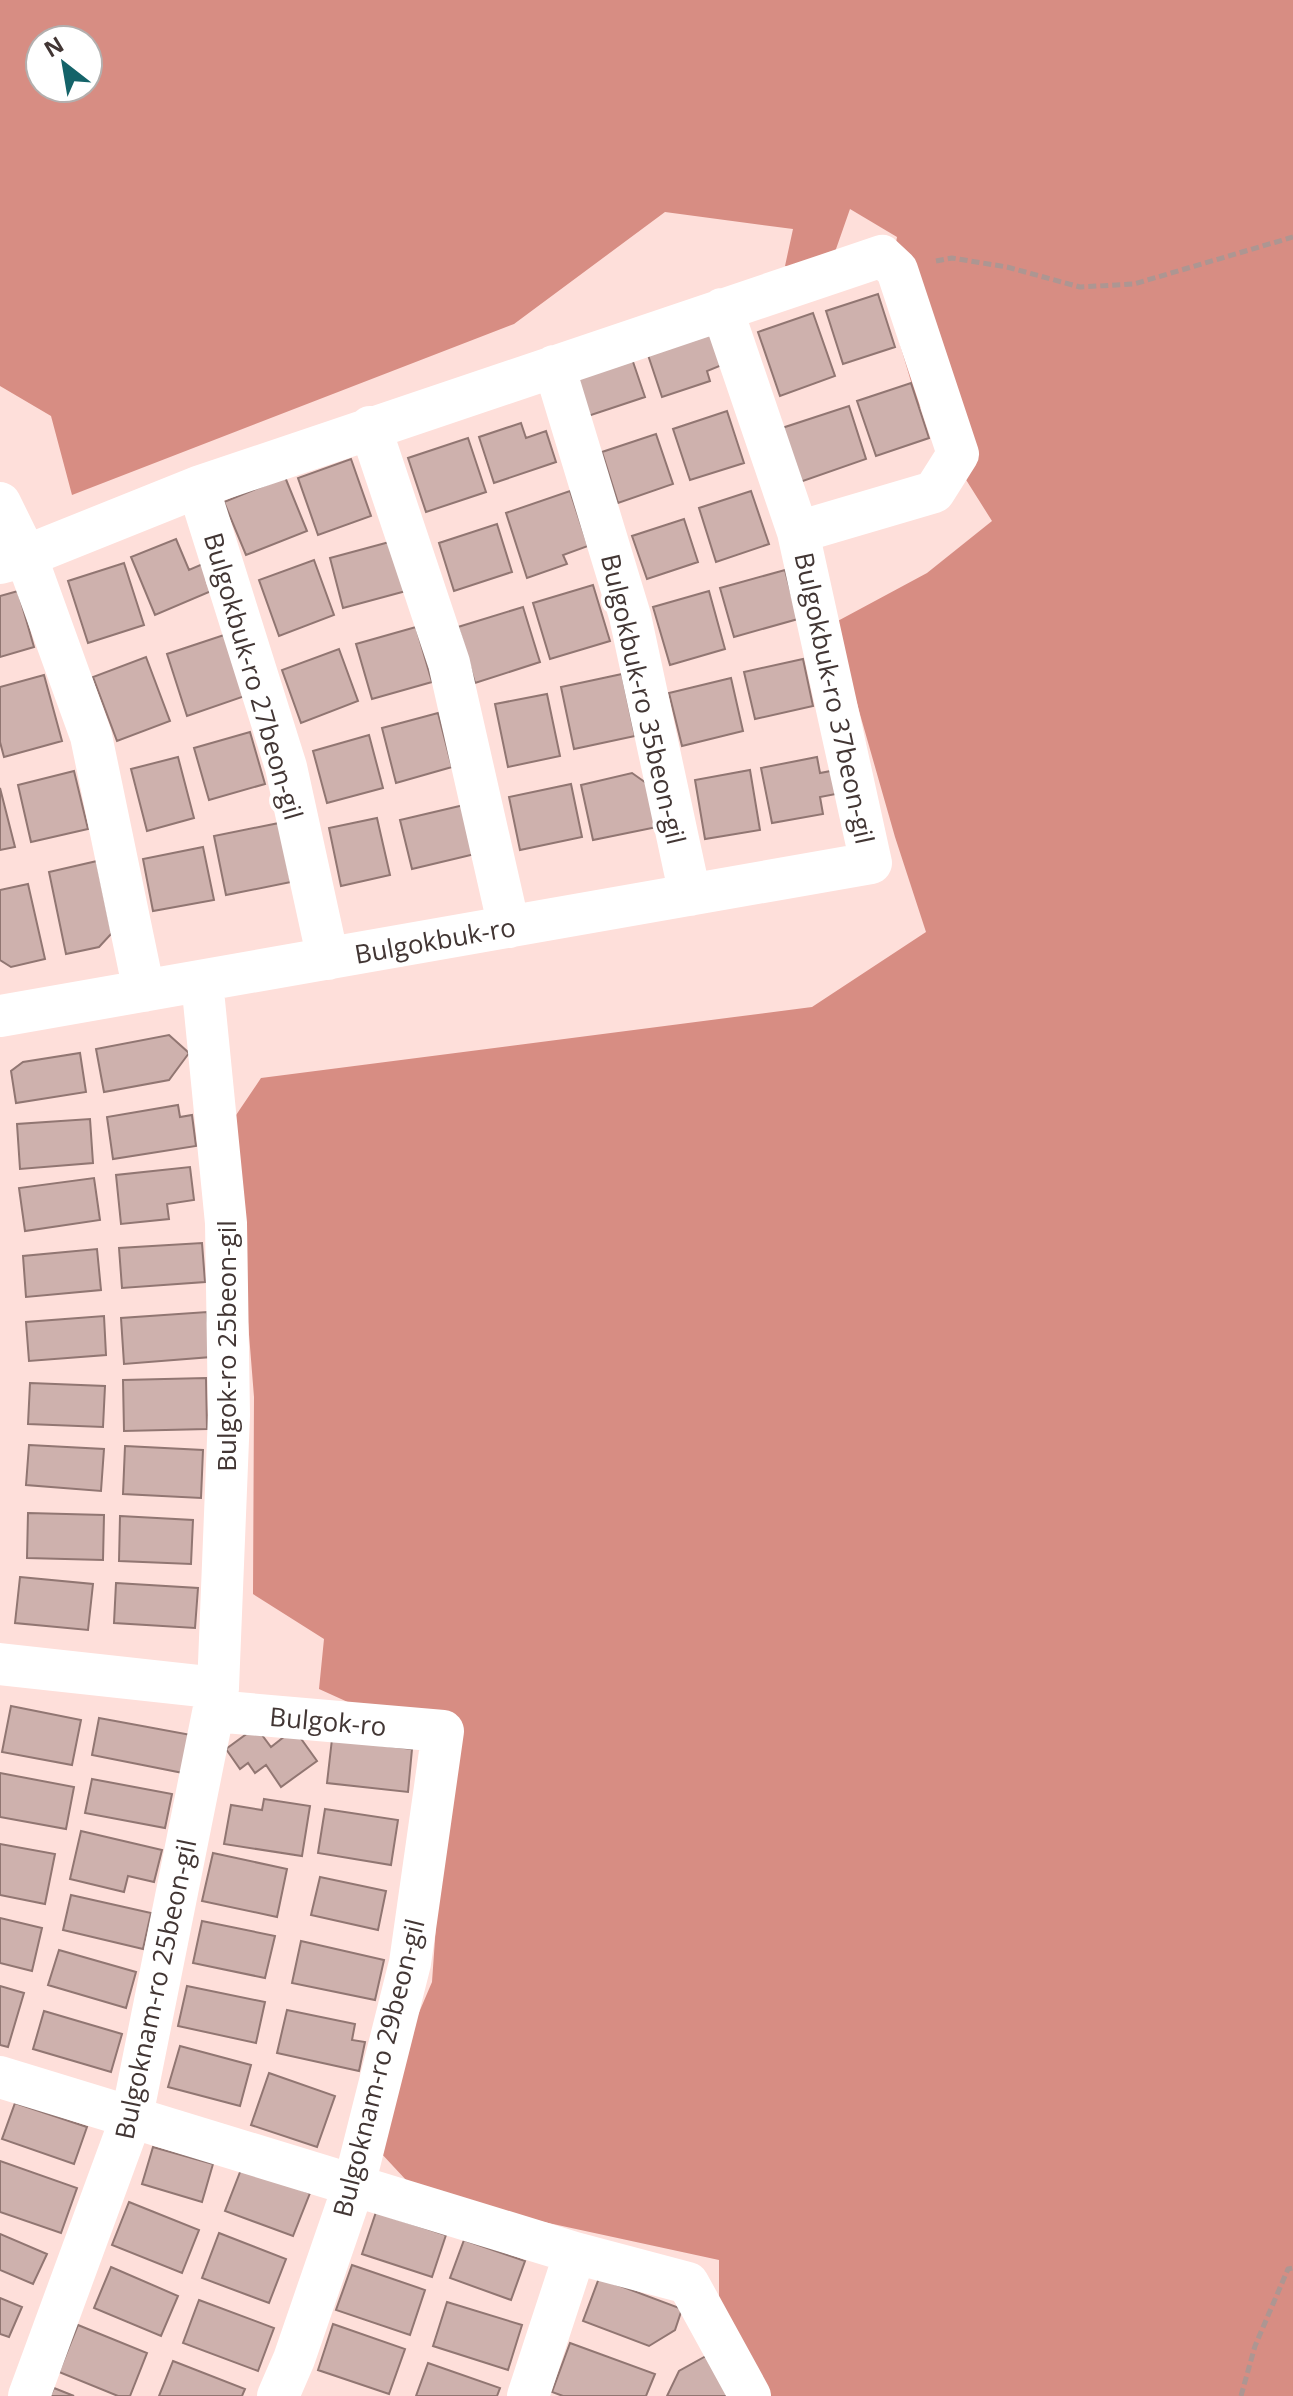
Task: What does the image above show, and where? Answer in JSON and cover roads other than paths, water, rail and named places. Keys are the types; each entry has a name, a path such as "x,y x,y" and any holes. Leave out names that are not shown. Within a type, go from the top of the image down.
{"street":[{"name":"Bulgokbuk-ro 37beon-gil","path":"798,532 934,492 958,454 897,270 882,256 722,309 798,532 871,863"},
{"path":"13,560 198,487 722,309"},
{"name":"Bulgokbuk-ro 35beon-gil","path":"554,366 630,616 690,895"},
{"path":"370,427 449,663 509,927"},
{"name":"Bulgokbuk-ro 27beon-gil","path":"198,487 286,767 328,959"},
{"path":"0,503 13,560 91,736 144,991"},
{"name":"Bulgokbuk-ro","path":"0,1016 871,863"},
{"name":"Bulgok-ro 25beon-gil","path":"202,981 226,1223 229,1415 216,1700"},
{"name":"Bulgok-ro","path":"0,1664 216,1700 443,1731"},
{"name":"Bulgoknam-ro 25beon-gil","path":"29,2396 132,2116 216,1700"},
{"name":"Bulgoknam-ro 29beon-gil","path":"278,2396 299,2345 354,2185 410,1963 443,1731"},
{"path":"0,2077 575,2253 688,2283 750,2396"},
{"path":"528,2396 575,2253"}]}
